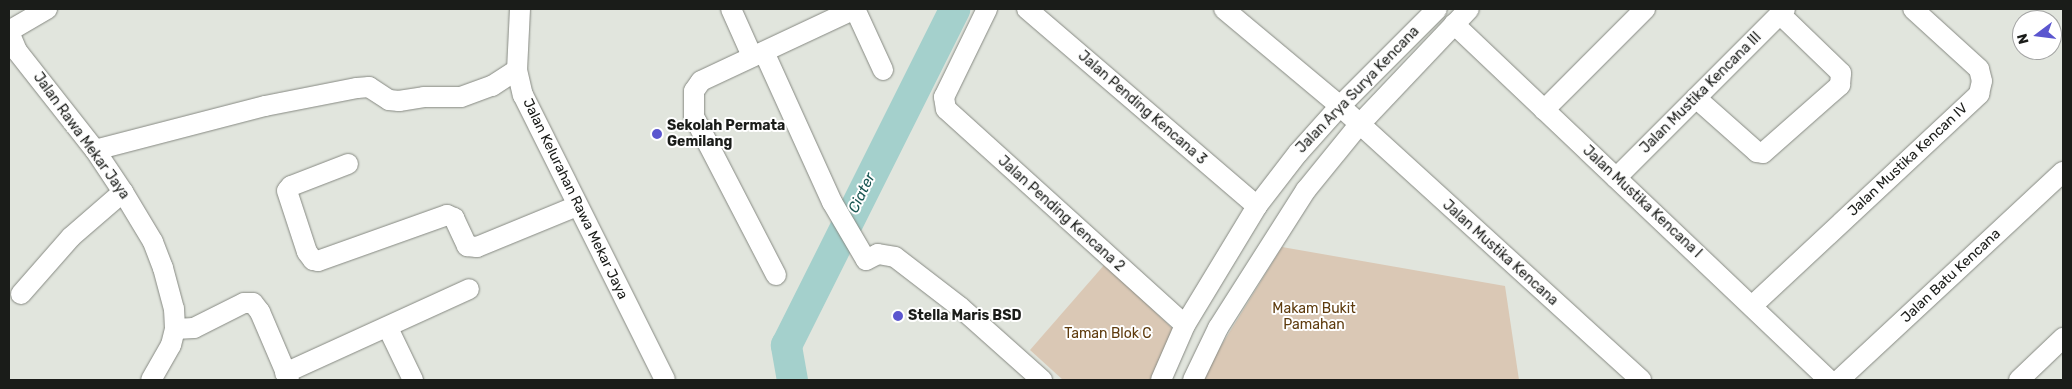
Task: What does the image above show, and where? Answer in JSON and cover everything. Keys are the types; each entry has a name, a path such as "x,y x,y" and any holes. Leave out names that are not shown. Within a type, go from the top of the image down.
{"street":[{"path":"9,32 47,9"},
{"name":"Jalan Kelurahan Rawa Mekar Jaya","path":"520,9 517,70 523,95 665,380"},
{"path":"731,9 758,54 838,215 864,257 878,254 895,258 960,307 1042,380"},
{"name":"Jalan Pending Kencana 2","path":"987,9 944,97 946,109 958,122 1185,325"},
{"name":"Jalan Pending Kencana 3","path":"1027,9 1257,206"},
{"name":"Jalan Mustika Kencana","path":"1224,9 1340,106 1358,126 1641,380"},
{"name":"Jalan Arya Surya Kencana","path":"1193,380 1218,328 1306,190 1358,126 1469,9"},
{"path":"1544,110 1645,9"},
{"name":"Jalan Mustika Kencan IV","path":"1752,306 1979,94 1982,80 1979,69 1913,9"},
{"path":"776,275 694,117 692,103 694,91 701,81 850,10 883,70"},
{"name":"Jalan Arya Surya Kencana","path":"1161,380 1185,325 1257,206 1340,106 1434,10"},
{"path":"1696,98 1757,152 1763,153 1840,85 1841,73 1782,11"},
{"name":"Jalan Mustika Kencana III","path":"1616,178 1782,11"},
{"name":"Jalan Mustika Kencana I","path":"1454,24 1829,380"},
{"name":"Jalan Rawa Mekar Jaya","path":"9,32 13,54 95,150 153,242 163,268 174,309 175,329 170,345 151,380"},
{"path":"95,150 266,106 357,88 369,87 389,100 399,101 424,97 460,97 492,86 517,70"},
{"path":"348,164 291,186 287,191 309,257 313,260 318,261 447,215 454,218 467,246 477,247 577,206"},
{"name":"Jalan Batu Kencana","path":"1839,380 2063,172"},
{"path":"22,294 64,244 123,192"},
{"path":"175,329 194,328 244,303 253,303 260,312 287,376 469,289"},
{"path":"388,328 414,380"},
{"path":"2019,380 2063,338"}],"green space":[{"name":"Makam Bukit Pamahan","path":"1282,247 1505,286 1519,380 1200,380"},
{"name":"Taman Blok C","path":"1105,264 1173,329 1150,380 1063,380 1030,350"}],"waterway":[{"name":"Ciater","path":"792,380 786,345 954,9"}],"place":[{"name":"Sekolah Permata Gemilang","path":"657,134"},
{"name":"Stella Maris BSD","path":"898,316"}]}
